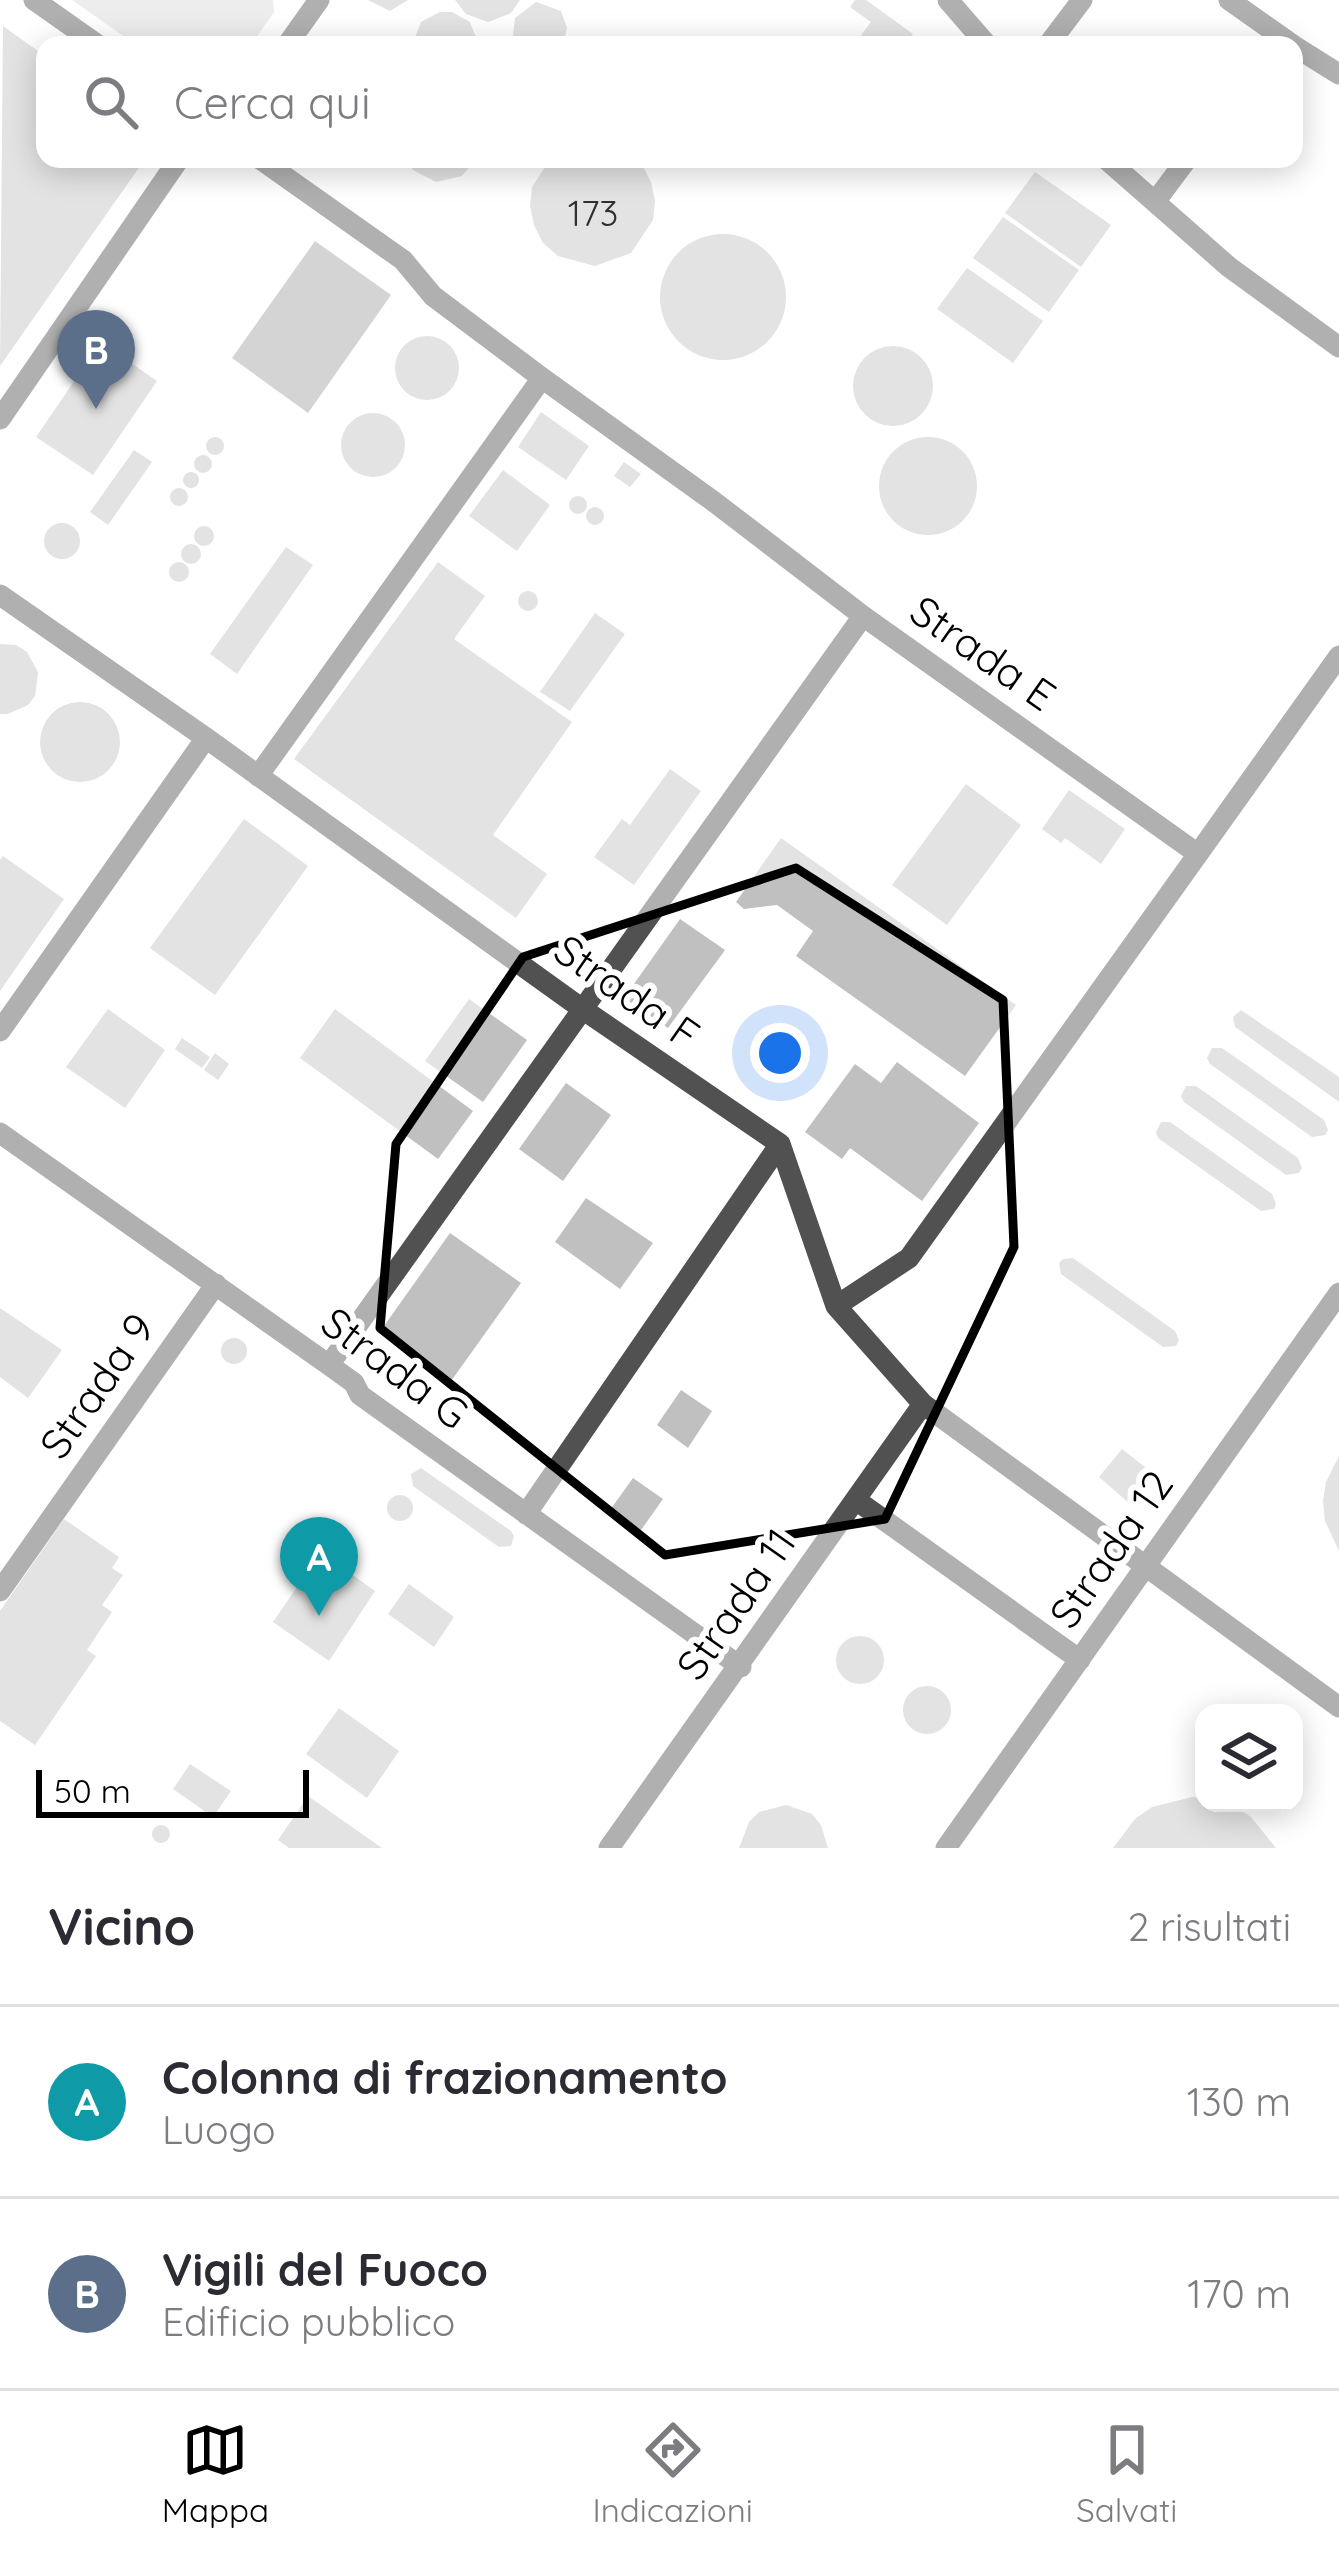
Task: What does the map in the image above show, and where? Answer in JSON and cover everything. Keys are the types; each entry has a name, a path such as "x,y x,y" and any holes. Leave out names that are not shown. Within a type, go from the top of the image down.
{"lane":[{"path":"34,0 85,36"},
{"path":"948,0 979,36"},
{"path":"1055,36 1082,0"},
{"path":"1229,0 1275,36"},
{"path":"292,36 311,3"},
{"path":"1303,54 1339,74"},
{"path":"0,419 173,168"},
{"name":"Strada E","path":"273,168 403,260 433,296 863,616 1198,854"},
{"path":"1116,168 1229,267 1339,347"},
{"path":"1155,202 1180,168"},
{"path":"258,776 542,378"},
{"name":"Strada F","path":"0,595 581,1009 780,1144"},
{"path":"329,1364 863,616"},
{"path":"836,1306 909,1258 1339,656"},
{"path":"0,1031 206,738"},
{"name":"Strada G","path":"0,1133 329,1364 354,1383 359,1395 741,1667"},
{"path":"780,1144 836,1306 923,1404 1339,1707"},
{"path":"526,1514 780,1144"},
{"name":"Strada 9","path":"0,1591 216,1284"},
{"name":"Strada 12","path":"946,1848 1339,1294"},
{"name":"Strada 11","path":"610,1848 923,1404"},
{"path":"856,1499 1080,1660"}],"highlighted area":[{"path":"796,868 1003,1000 1014,1247 885,1519 665,1555 380,1328 396,1144 523,957"}],"shaded area":[{"path":"72,0 273,0 274,12 257,36 123,36"},
{"path":"315,241 391,295 308,413 232,358"}],"building":[{"path":"368,0 408,0 390,11"},
{"path":"455,0 520,0 511,13 488,22 466,14"},
{"path":"855,0 866,0 913,34 862,36 871,22 850,7"},
{"path":"536,2 561,11 565,36 513,36 515,18"},
{"path":"440,12 452,12 470,22 475,36 416,36 421,22"},
{"path":"3,26 36,50 36,168 139,168 0,366"},
{"path":"469,168 462,176 436,182 413,170"},
{"path":"544,168 644,168 655,201 653,220 631,253 595,266 558,256 543,243 534,225 532,187"},
{"path":"1035,172 1111,225 1081,267 1005,213"},
{"path":"1003,217 1079,270 1049,312 973,258"},
{"path":"723,234 747,239 767,253 781,273 786,297 781,321 767,341 747,355 723,360 699,355 679,341 665,321 660,297 665,273 679,253 699,239"},
{"path":"967,268 1043,321 1013,363 937,309"},
{"path":"427,336 450,345 459,368 450,391 427,400 404,391 395,368 404,345"},
{"path":"101,342 157,381 93,475 36,437"},
{"path":"893,346 921,358 933,386 921,414 893,426 865,414 853,386 865,358"},
{"path":"541,412 589,446 566,480 518,447"},
{"path":"373,413 395,423 405,445 395,467 373,477 351,467 341,445 351,423"},
{"path":"215,437 224,446 215,455 206,446"},
{"path":"928,437 963,451 977,486 963,521 928,535 893,521 879,486 893,451"},
{"path":"134,450 152,462 108,525 90,512"},
{"path":"203,455 212,464 203,473 194,464"},
{"path":"624,462 641,474 630,487 614,476"},
{"path":"503,470 550,505 517,551 469,516"},
{"path":"191,472 199,480 191,488 183,480"},
{"path":"179,488 188,497 179,506 170,497"},
{"path":"578,496 587,505 578,514 569,505"},
{"path":"595,507 604,516 595,525 586,516"},
{"path":"62,523 74,529 80,541 74,553 62,559 50,553 44,541 50,529"},
{"path":"204,526 214,536 204,546 194,536"},
{"path":"191,544 201,554 191,564 181,554"},
{"path":"286,547 313,565 237,674 210,654"},
{"path":"179,562 189,572 179,582 169,572"},
{"path":"438,562 485,596 454,639 572,722 493,835 547,874 516,918 294,759"},
{"path":"528,591 538,601 528,611 518,601"},
{"path":"595,613 625,634 570,711 540,692"},
{"path":"0,644 27,652 38,672 35,696 28,705 8,714 0,714"},
{"path":"80,702 109,713 120,742 109,771 80,782 51,771 40,742 51,713"},
{"path":"670,769 701,791 634,885 594,857 622,819 630,825"},
{"path":"966,784 1021,825 947,925 892,885"},
{"path":"1069,790 1125,829 1101,864 1065,838 1061,843 1042,829"},
{"path":"244,819 308,866 215,995 150,948"},
{"path":"781,838 1016,1005 965,1076 796,956 813,931 777,905 744,909 736,902"},
{"path":"3,856 64,899 0,991 0,860"},
{"path":"680,919 725,950 668,1028 624,998"},
{"path":"469,999 527,1040 483,1102 425,1061"},
{"path":"108,1009 165,1050 125,1108 66,1067"},
{"path":"335,1009 473,1111 438,1159 300,1058"},
{"path":"1241,1010 1339,1077 1339,1102 1235,1027 1233,1017"},
{"path":"182,1038 210,1057 202,1068 175,1049"},
{"path":"1212,1048 1222,1048 1324,1120 1325,1135 1312,1137 1210,1064 1207,1058"},
{"path":"215,1053 229,1064 218,1080 204,1070"},
{"path":"897,1062 979,1123 922,1201 850,1148 842,1159 805,1132 855,1064 881,1083"},
{"path":"566,1083 611,1115 563,1181 519,1149"},
{"path":"1186,1086 1196,1086 1298,1158 1299,1173 1286,1175 1184,1102 1181,1096"},
{"path":"1161,1122 1170,1122 1272,1194 1274,1209 1261,1211 1158,1138"},
{"path":"586,1198 653,1243 620,1289 555,1242"},
{"path":"450,1233 521,1283 449,1384 379,1333"},
{"path":"1073,1258 1175,1331 1176,1346 1163,1347 1061,1274 1059,1263"},
{"path":"0,1308 62,1350 28,1398 0,1377"},
{"path":"234,1338 247,1351 234,1364 221,1351"},
{"path":"681,1390 712,1411 688,1448 657,1425"},
{"path":"1122,1449 1155,1475 1130,1504 1099,1477"},
{"path":"1339,1456 1339,1551 1325,1521 1323,1501"},
{"path":"421,1468 511,1531 511,1546 499,1547 413,1486 411,1474"},
{"path":"633,1478 663,1499 641,1530 610,1510"},
{"path":"400,1495 413,1508 400,1521 387,1508"},
{"path":"64,1519 119,1557 112,1568 123,1575 102,1605 112,1612 87,1650 96,1656 35,1745 0,1721 0,1611"},
{"path":"329,1558 375,1591 329,1661 273,1622 306,1574 313,1579"},
{"path":"409,1584 454,1617 434,1647 388,1614"},
{"path":"860,1636 877,1643 884,1660 877,1677 860,1684 843,1677 836,1660 843,1643"},
{"path":"927,1686 944,1693 951,1710 944,1727 927,1734 910,1727 903,1710 910,1693"},
{"path":"339,1708 399,1751 367,1798 306,1754"},
{"path":"190,1764 231,1791 213,1817 173,1789"},
{"path":"308,1796 382,1848 289,1848 278,1840"},
{"path":"1192,1797 1195,1812 1243,1812 1276,1848 1113,1848 1135,1819 1152,1807"},
{"path":"786,1805 812,1814 828,1848 739,1848 749,1822 759,1812"},
{"path":"161,1825 170,1834 161,1843 152,1834"}],"place":[{"name":"Vigili del Fuoco","path":"96,409"},
{"name":"Colonna di frazionamento","path":"319,1616"}]}
